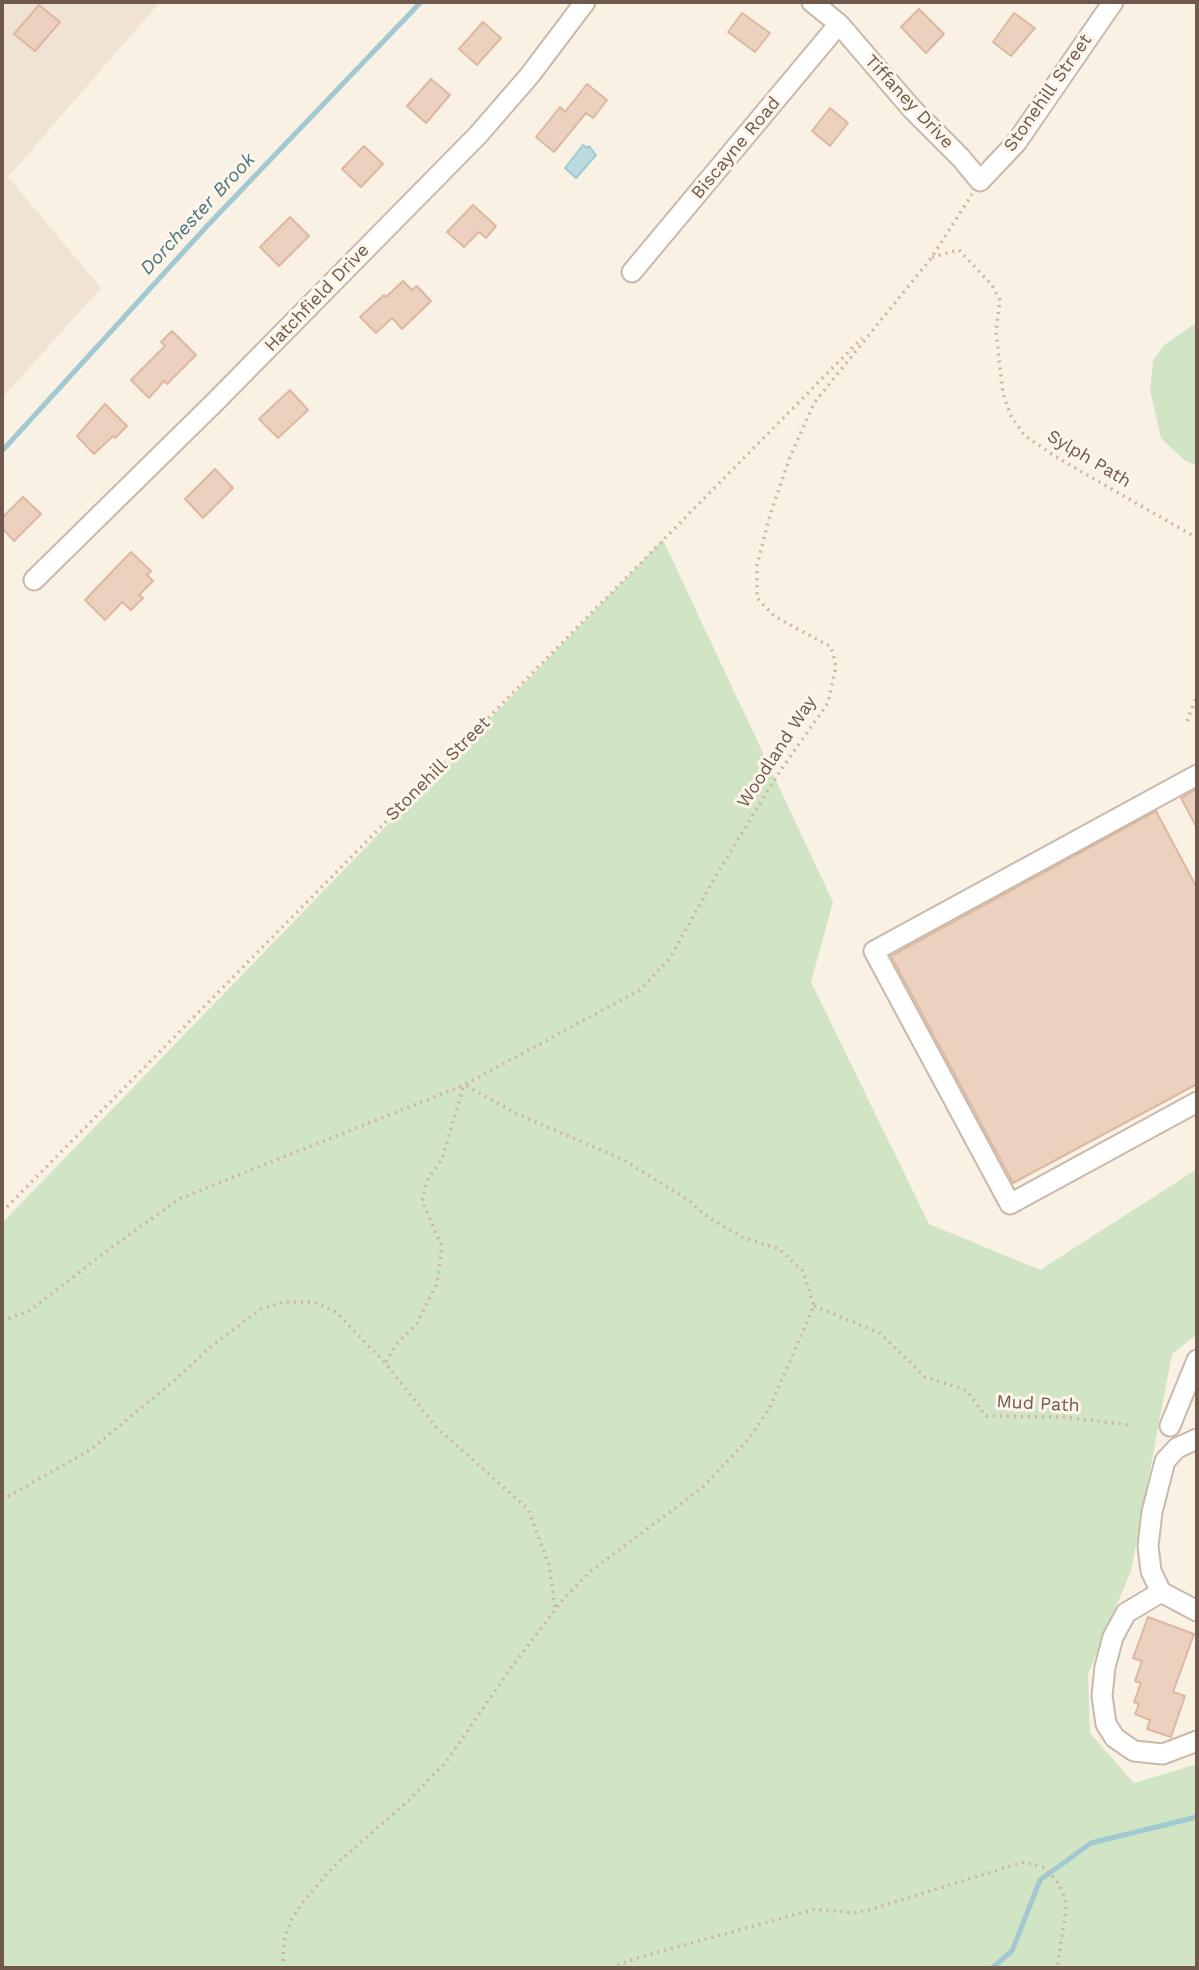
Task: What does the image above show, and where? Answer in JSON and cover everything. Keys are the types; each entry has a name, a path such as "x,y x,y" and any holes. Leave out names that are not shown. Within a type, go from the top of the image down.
{"street":[{"name":"Hatchfield Drive","path":"34,580 215,402 478,135 530,75 585,2"},
{"name":"Tiffaney Drive","path":"812,2 839,24 912,109 980,181"},
{"name":"Stonehill Street","path":"980,181 1016,143 1113,2"},
{"name":"Biscayne Road","path":"632,272 839,24"},
{"path":"1197,775 874,951 1010,1204 1197,1102"},
{"path":"1170,1426 1197,1360"},
{"path":"1197,1439 1177,1448 1165,1461 1152,1511 1149,1546 1151,1571 1161,1591 1197,1611"},
{"path":"1161,1591 1126,1613 1113,1637 1105,1667 1102,1696 1107,1724 1115,1738 1133,1751 1163,1754 1197,1741"}],"path":[{"path":"874,326 932,257 980,181"},
{"name":"Sylph Path","path":"932,257 959,250 992,285 1000,300 996,331 1003,394 1011,416 1024,435 1056,457 1197,538"},
{"name":"Woodland Way","path":"2,1321 29,1311 181,1198 464,1085 640,990 670,958 773,782 828,703 836,666 831,647 774,616 757,597 758,565 770,515 790,457 814,403 874,326"},
{"name":"Stonehill Street","path":"2,1212 874,326"},
{"path":"1187,721 1197,696"},
{"path":"283,1968 282,1949 285,1937 302,1903 332,1868 410,1799 446,1762 555,1609 591,1571 703,1487 750,1437 769,1409 814,1306 803,1271 779,1249 742,1237 709,1218 688,1200 624,1160 517,1114 464,1085 442,1159 427,1180 422,1201 442,1247 437,1283 416,1323 396,1345 385,1363"},
{"path":"2,1500 90,1450 176,1379 210,1347 261,1309 284,1302 314,1302 336,1312 385,1363 437,1428 528,1509 549,1565 555,1609"},
{"name":"Mud Path","path":"814,1306 880,1333 925,1377 966,1390 986,1416 1063,1417 1130,1425"},
{"path":"611,1968 637,1958 815,1909 854,1913 1024,1862 1046,1868 1065,1898 1066,1910 1057,1968"}],"shaded area":[{"path":"2,2 160,2 8,177 101,288 2,398"}],"green space":[{"path":"1197,322 1197,466 1184,460 1161,438 1150,390 1153,361 1164,345"},
{"path":"663,540 833,902 811,982 929,1224 1040,1270 1197,1169 1197,1334 1172,1354 1131,1571 1088,1674 1090,1733 1134,1783 1197,1764 1197,1968 2,1968 2,1223"}],"water":[{"path":"583,145 588,148 589,146 596,155 576,178 565,168"}],"building":[{"path":"39,5 60,22 35,51 14,34"},
{"path":"919,9 944,34 926,53 901,27"},
{"path":"742,13 770,33 755,52 728,32"},
{"path":"1014,13 1035,28 1011,56 993,42"},
{"path":"483,22 501,38 477,65 459,49"},
{"path":"431,79 450,95 426,123 407,106"},
{"path":"587,84 607,100 593,118 586,113 554,152 536,137 560,107 565,112"},
{"path":"830,108 848,123 830,146 812,131"},
{"path":"364,146 383,164 361,187 342,169"},
{"path":"473,205 496,226 486,238 479,232 464,247 447,232"},
{"path":"290,217 309,236 279,266 260,247"},
{"path":"403,281 412,290 417,286 431,301 402,329 392,318 376,333 360,317"},
{"path":"172,331 196,355 167,384 164,381 149,398 131,380 165,346 161,342"},
{"path":"290,390 308,410 278,438 259,419"},
{"path":"105,404 127,426 94,454 77,436"},
{"path":"215,469 233,488 203,518 185,499"},
{"path":"23,497 41,514 14,541 2,528 2,518"},
{"path":"131,552 151,571 147,575 153,581 139,595 143,598 131,610 122,602 105,620 85,600"},
{"path":"1197,789 1197,828 1181,798"},
{"path":"1156,811 1197,888 1197,1084 1013,1183 891,956"},
{"path":"1148,1617 1194,1634 1173,1692 1185,1696 1171,1737 1147,1729 1150,1720 1135,1714 1139,1704 1134,1702 1141,1683 1135,1681 1142,1661 1133,1658"}],"waterway":[{"name":"Dorchester Brook","path":"2,451 208,225 421,2"},
{"path":"992,1968 1012,1951 1040,1880 1091,1843 1197,1817"}]}
